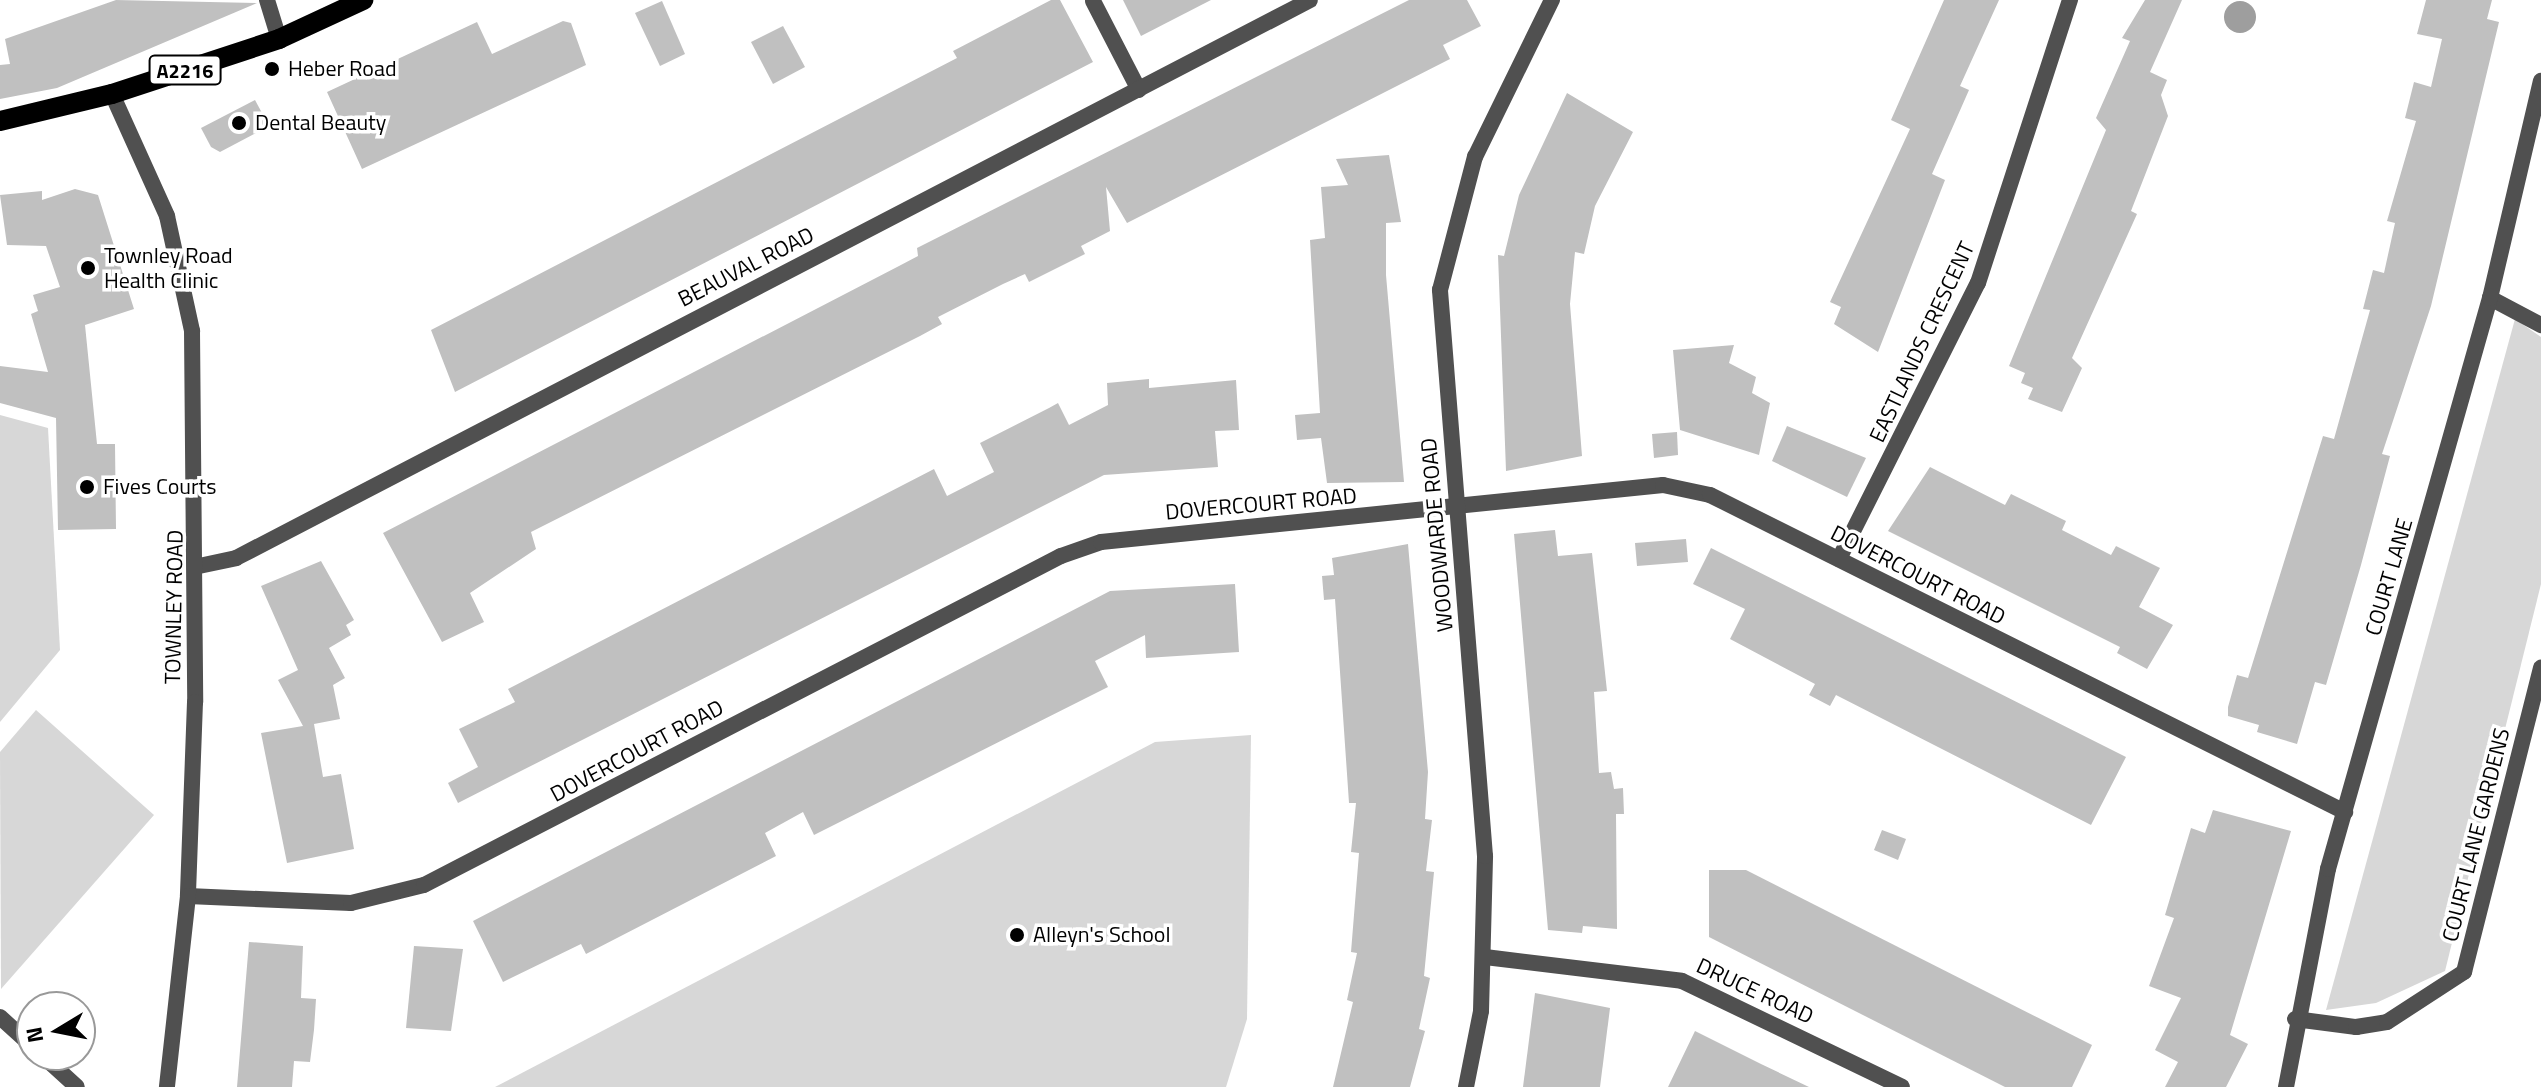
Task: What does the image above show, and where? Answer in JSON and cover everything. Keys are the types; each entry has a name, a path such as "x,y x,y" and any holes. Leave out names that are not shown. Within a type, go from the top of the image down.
{"main road":[{"name":"A2216","path":"0,121 112,94 279,39 363,0"}],"street":[{"path":"267,0 279,39"},
{"name":"BEAUVAL ROAD","path":"199,566 236,558 1310,0"},
{"name":"WOODWARDE ROAD","path":"1466,1087 1485,957 1484,820 1457,508 1442,266 1475,157 1552,0"},
{"name":"EASTLANDS CRESCENT","path":"1839,559 1978,283 2070,0"},
{"path":"1093,1 1139,90"},
{"name":"COURT LANE","path":"2286,1087 2295,1019 2345,812 2490,298 2541,81"},
{"name":"TOWNLEY ROAD","path":"112,94 185,272 199,566 188,896 167,1087"},
{"path":"2490,298 2541,325"},
{"name":"DOVERCOURT ROAD","path":"188,896 351,903 424,885 1081,548 1681,485 1839,559 2345,812"},
{"name":"COURT LANE GARDENS","path":"2295,1019 2356,1027 2387,1022 2464,972 2541,668"},
{"name":"DRUCE ROAD","path":"1485,957 1682,981 1902,1087"},
{"path":"0,1017 16,1032"},
{"path":"60,1071 77,1087"}],"shaded area":[{"path":"2240,1 2252,5 2256,17 2252,29 2240,33 2228,29 2224,17 2228,5"},
{"path":"2515,319 2541,337 2541,584 2445,971 2376,1003 2326,1010"},
{"path":"0,415 48,428 60,650 0,722"},
{"path":"36,710 154,815 1,989 0,752"},
{"name":"Alleyn's School","path":"1251,735 1247,1019 1226,1087 495,1087 1155,742"}],"building":[{"path":"116,0 257,3 57,88 0,99 0,65 10,64 5,39"},
{"path":"1051,0 1060,0 1093,62 455,392 431,330 957,58 953,51"},
{"path":"1123,0 1211,0 1141,36"},
{"path":"1409,0 1467,0 1481,26 1443,45 1450,59 1127,223 1106,187 1110,231 1081,246 1085,254 1029,282 1025,274 1003,284 938,317 942,324 920,336 531,532 536,549 470,593 484,622 442,642 383,533 918,256 917,248"},
{"path":"1944,0 1999,0 1960,86 1969,90 1932,174 1945,180 1878,352 1834,324 1841,307 1830,302 1910,129 1891,120"},
{"path":"2145,0 2182,0 2150,72 2167,80 2161,95 2168,116 2131,211 2137,214 2072,358 2082,368 2062,412 2028,399 2033,388 2021,383 2025,373 2009,366 2106,130 2096,118 2130,41 2122,38"},
{"path":"2426,0 2492,0 2487,19 2499,22 2431,306 2382,454 2390,456 2361,565 2326,685 2315,682 2297,744 2257,732 2259,725 2228,716 2228,707 2237,675 2248,678 2323,436 2334,439 2370,310 2363,309 2373,270 2384,273 2395,223 2387,221 2416,121 2405,118 2414,82 2431,87 2442,39 2417,34"},
{"path":"662,1 685,54 660,66 635,13"},
{"path":"563,21 571,23 586,65 362,169 327,92 477,22 492,54"},
{"path":"783,26 805,67 773,84 751,42"},
{"path":"1567,93 1633,132 1595,206 1584,254 1575,252 1570,304 1582,456 1506,471 1498,255 1504,256 1519,195"},
{"name":"Dental Beauty","path":"255,100 269,126 220,152 211,147 201,128"},
{"path":"1389,155 1401,222 1386,223 1386,275 1404,482 1327,483 1321,438 1297,440 1295,415 1320,413 1310,240 1325,238 1321,187 1348,185 1336,159"},
{"path":"75,189 98,195 134,309 85,325 97,444 115,444 116,529 58,530 56,418 0,403 0,366 48,372 31,314 38,311 33,295 60,287 46,246 7,245 0,195 42,191 42,200"},
{"path":"1734,345 1729,363 1756,377 1752,393 1770,403 1759,455 1680,430 1673,350"},
{"path":"1149,379 1149,388 1236,380 1239,430 1215,431 1218,467 1104,475 458,803 448,783 478,767 459,729 515,702 508,689 934,469 947,496 994,472 980,443 1058,403 1069,425 1108,405 1107,383"},
{"path":"1787,426 1866,458 1847,497 1772,461"},
{"path":"1677,432 1678,455 1654,458 1652,434"},
{"path":"1930,467 2005,505 2011,494 2066,521 2062,530 2111,555 2116,546 2160,568 2139,607 2173,625 2147,669 2117,653 2120,647 1888,531"},
{"path":"1555,530 1558,556 1592,553 1607,691 1594,692 1599,773 1611,772 1614,789 1623,788 1624,814 1616,814 1617,929 1583,926 1582,933 1548,930 1514,534"},
{"path":"1686,539 1688,562 1637,566 1635,543"},
{"path":"1408,544 1428,772 1425,819 1432,820 1426,871 1434,872 1424,976 1430,978 1419,1029 1425,1031 1410,1087 1333,1087 1353,1002 1347,1000 1357,953 1351,952 1359,853 1351,852 1356,803 1349,803 1335,599 1324,600 1322,576 1334,575 1332,558"},
{"path":"1711,548 2126,757 2091,825 1836,695 1830,706 1809,695 1815,684 1730,639 1745,609 1693,584"},
{"path":"321,561 354,620 346,625 351,635 329,648 345,678 333,685 340,719 314,724 323,777 341,774 354,849 287,863 261,733 303,726 278,680 298,670 261,586"},
{"path":"1235,584 1239,652 1146,658 1145,635 1095,661 1108,687 814,835 803,812 765,833 776,856 586,954 581,944 503,982 473,921 1110,591"},
{"path":"2213,810 2291,831 2230,1035 2248,1044 2226,1087 2165,1087 2178,1062 2155,1050 2181,998 2149,986 2174,918 2165,915 2191,828 2205,833"},
{"path":"1882,830 1906,839 1898,860 1874,850"},
{"path":"1709,870 1746,870 2092,1045 2072,1087 2005,1087 1709,937"},
{"path":"249,942 303,946 301,998 316,999 314,1030 310,1062 294,1061 292,1087 237,1087"},
{"path":"414,946 463,949 451,1031 406,1028"},
{"path":"1535,993 1610,1008 1600,1087 1523,1087"},
{"path":"1695,1031 1761,1064 1809,1087 1668,1087"}],"place":[{"name":"Heber Road","path":"272,69"},
{"name":"Dental Beauty","path":"239,123"},
{"name":"Townley Road Health Clinic","path":"88,268"},
{"name":"Fives Courts","path":"87,487"},
{"name":"Alleyn's School","path":"1017,935"}]}
